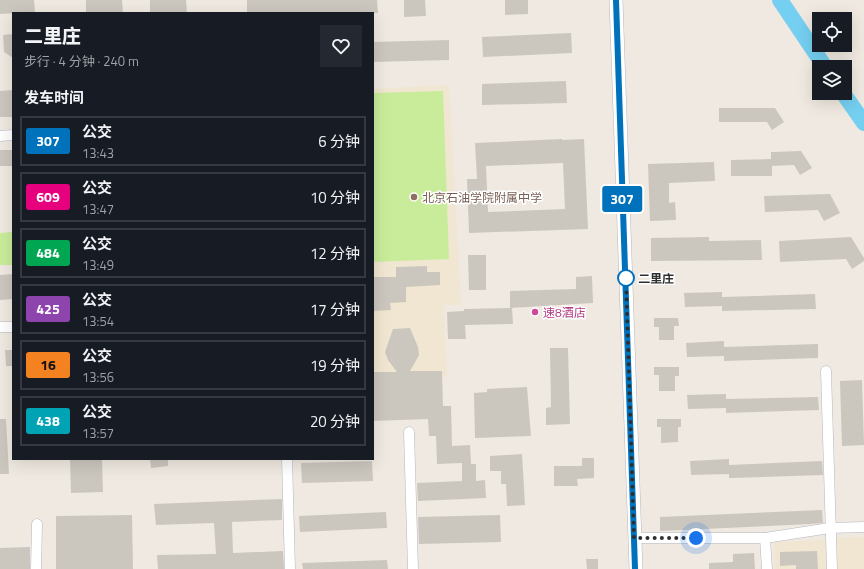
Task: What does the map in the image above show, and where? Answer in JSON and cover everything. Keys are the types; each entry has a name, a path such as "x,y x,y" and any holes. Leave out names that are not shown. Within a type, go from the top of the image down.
{"street":[{"path":"616,0 636,569"},
{"path":"0,136 12,135"},
{"path":"0,327 12,327"},
{"path":"826,371 830,450 830,528 832,569"},
{"path":"409,432 413,569"},
{"path":"287,460 290,569"},
{"path":"36,569 38,524"},
{"path":"634,538 765,538 830,528 864,527"},
{"path":"765,538 767,569"}],"shaded area":[{"name":"北京石油学院附属中学","path":"449,85 461,305 444,305 447,377 374,378 374,89"},
{"path":"864,537 864,569 836,569 834,538"},
{"path":"826,540 827,569 775,569 774,542"}],"green space":[{"path":"443,91 449,259 374,262 374,93"},
{"path":"12,232 12,265 0,265 0,233"}],"building":[{"path":"0,0 34,0 35,12 12,12 12,13 0,14"},
{"path":"86,0 122,0 123,12 86,12"},
{"path":"150,0 186,0 187,12 150,12"},
{"path":"247,0 377,0 378,13 374,12 247,12"},
{"path":"404,0 425,0 426,16 404,17"},
{"path":"505,0 528,0 528,14 505,15"},
{"path":"571,33 572,53 483,57 482,37"},
{"path":"12,34 12,57 4,52 3,35"},
{"path":"449,40 449,60 374,62 374,42"},
{"path":"566,81 567,103 482,105 482,84"},
{"path":"12,90 12,117 0,117 0,91"},
{"path":"719,108 775,108 784,122 772,130 767,122 719,122"},
{"path":"584,139 588,229 469,233 467,179 477,179 475,143","holes":["563,163 565,209 488,212 486,166"]},
{"path":"0,150 12,150 12,166 0,166"},
{"path":"801,151 812,168 800,175 794,165 772,166 772,176 731,176 731,160 771,159 771,152"},
{"path":"714,162 715,181 669,183 669,203 675,202 676,220 650,221 648,164"},
{"path":"830,194 840,213 824,221 818,210 765,212 764,196"},
{"path":"709,237 709,241 761,240 762,260 651,261 651,238"},
{"path":"851,237 864,258 864,261 852,269 846,259 780,262 779,241"},
{"path":"468,255 486,255 486,290 469,290"},
{"path":"427,266 427,272 440,272 440,285 406,287 406,302 390,303 391,310 374,311 374,277 396,277 396,267"},
{"path":"12,274 12,299 0,300 0,275"},
{"path":"592,276 593,303 510,308 510,291 576,289 576,277"},
{"path":"722,292 722,297 815,294 816,309 722,311 722,306 685,307 684,293"},
{"path":"512,308 513,324 465,325 466,339 448,339 447,312 464,311 464,309"},
{"path":"654,318 678,318 679,326 674,326 674,340 659,340 659,327 654,327"},
{"path":"410,328 418,347 419,355 410,371 442,371 443,406 451,406 452,446 470,445 471,464 476,464 476,481 485,480 486,498 418,501 417,483 462,481 462,463 437,464 436,436 429,436 428,419 374,421 374,372 397,372 388,360 385,352 393,329"},
{"path":"724,341 724,347 818,344 818,358 724,361 724,356 687,357 686,343"},
{"path":"550,348 568,348 570,424 546,425 546,408 551,407"},
{"path":"5,350 12,350 12,366 6,366"},
{"path":"654,367 679,367 679,376 675,376 675,391 659,391 659,375 654,375"},
{"path":"862,380 864,445 842,446 840,381"},
{"path":"527,387 531,436 475,438 474,393 487,392 487,389"},
{"path":"726,394 726,399 818,397 819,410 726,413 726,408 688,409 687,395"},
{"path":"0,419 6,419 9,474 0,474"},
{"path":"657,419 681,419 681,427 678,427 678,442 661,443 661,427 657,427"},
{"path":"522,454 525,505 507,506 506,484 501,484 501,471 490,471 490,456"},
{"path":"582,458 594,458 594,478 577,479 578,486 554,486 554,466 582,466"},
{"path":"729,459 729,465 822,461 823,475 729,478 729,474 691,475 690,461"},
{"path":"70,460 102,460 103,492 71,493"},
{"path":"150,460 168,460 168,466 151,468"},
{"path":"372,461 373,481 302,483 301,463"},
{"path":"282,499 282,520 232,522 233,553 283,551 284,569 158,569 157,555 216,554 214,523 156,525 154,504"},
{"path":"822,510 823,523 660,531 660,517"},
{"path":"386,512 387,528 300,532 299,516"},
{"path":"132,515 133,569 56,569 56,516"},
{"path":"500,515 501,542 419,544 418,517"},
{"path":"30,547 30,569 0,569 0,548"},
{"path":"817,551 818,569 796,569 796,565 780,566 780,552"},
{"path":"754,553 755,569 709,569 709,563 733,562 733,554"},
{"path":"586,559 598,559 598,569 587,569"},
{"path":"387,560 388,569 303,569 302,563"}],"waterway":[{"path":"780,0 820,60"},
{"path":"848,100 864,123"}],"bus line":[{"name":"307","path":"616,0 635,569"}],"place":[{"name":"北京石油学院附属中学","path":"414,197"},
{"name":"二里庄","path":"626,278"},
{"name":"速8酒店","path":"535,312"}],"route":[{"path":"626,278 634,538 696,538"}]}
